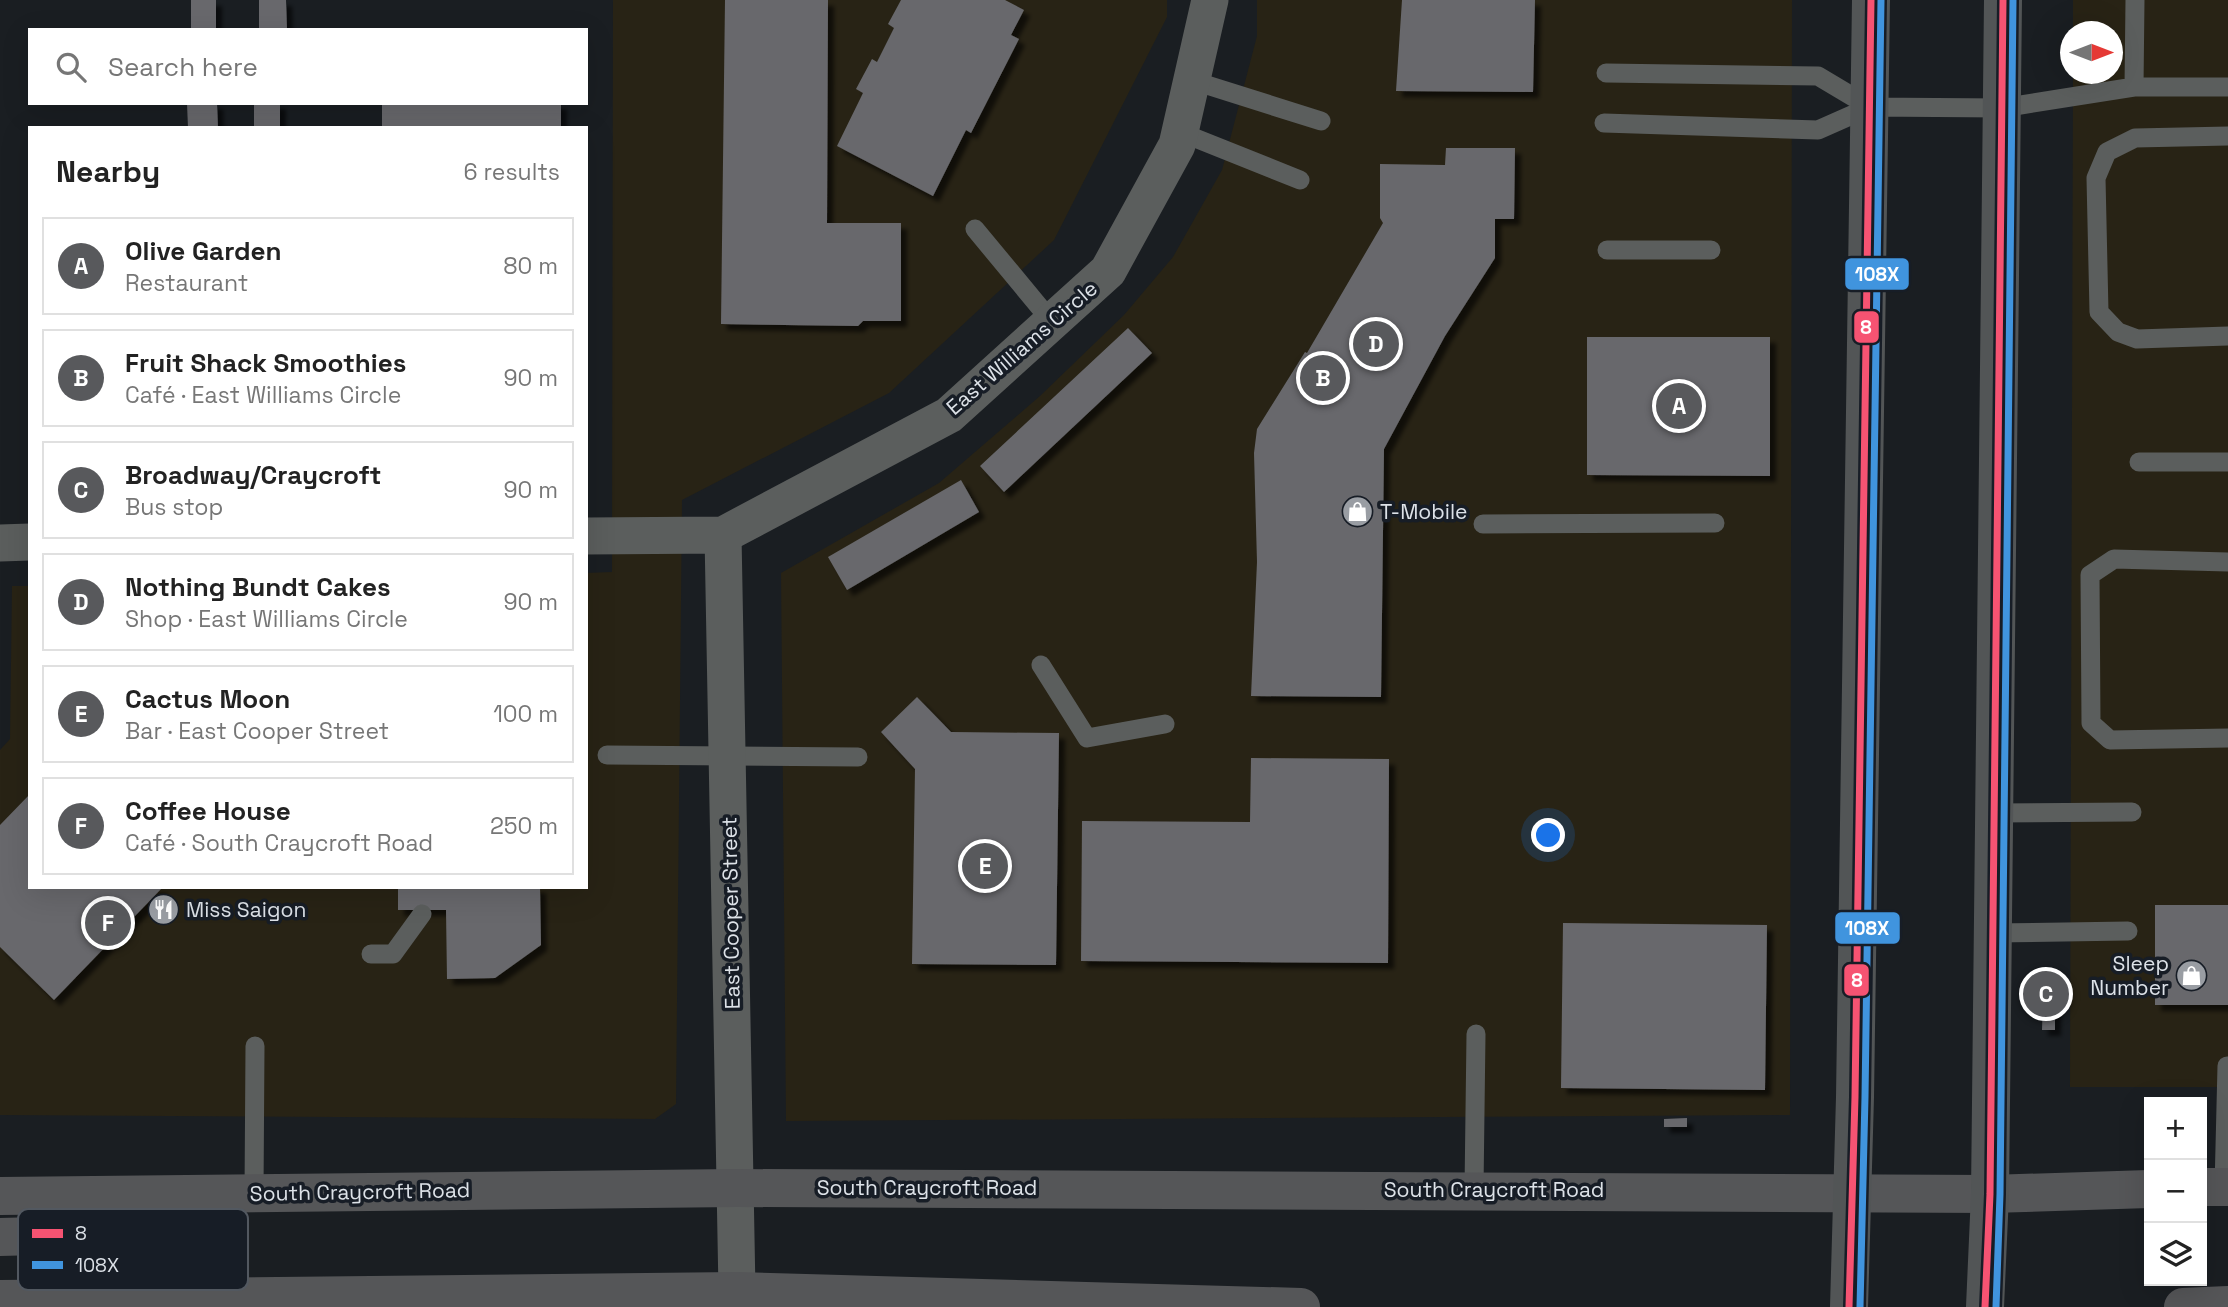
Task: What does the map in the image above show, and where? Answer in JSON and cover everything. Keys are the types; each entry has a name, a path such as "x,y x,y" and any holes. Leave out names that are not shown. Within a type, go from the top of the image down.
{"main road":[{"path":"1849,1307 1871,0"},
{"path":"1985,1307 1990,1194 2003,0"},
{"name":"South Craycroft Road","path":"0,1196 737,1188 1474,1189 1990,1194 2144,1189"},
{"path":"130,1209 161,1194"},
{"path":"0,1237 18,1237"},
{"path":"0,1299 394,1301 726,1297 1301,1307"},
{"path":"2183,1307 2228,1305"}],"street":[{"name":"East Williams Circle","path":"588,536 723,534 948,415 1108,271 1177,145 1210,0"},
{"name":"East Cooper Street","path":"723,534 737,1188 726,1297"},
{"path":"0,543 28,542"}],"lane":[{"path":"2134,87 2135,0"},
{"path":"1606,73 1818,76 1870,107"},
{"path":"1191,80 1321,121"},
{"path":"1604,123 1818,130 1870,107 2002,108 2134,87 2228,87"},
{"path":"1180,132 1300,180"},
{"path":"2228,136 2135,138 2107,152 2096,178 2099,312 2118,332 2137,339 2228,336"},
{"path":"975,229 1052,322"},
{"path":"1607,250 1711,250"},
{"path":"2139,462 2228,462"},
{"path":"1483,524 1715,523"},
{"path":"2228,562 2114,559 2090,575 2091,723 2110,740 2228,738"},
{"path":"1041,665 1087,738 1165,724"},
{"path":"607,755 858,757"},
{"path":"1994,813 2132,812"},
{"path":"371,954 393,954 422,914"},
{"path":"1993,933 2128,931"},
{"path":"1474,1189 1475,1034"},
{"path":"254,1193 255,1046"},
{"path":"2218,1187 2227,1066"}],"shaded area":[{"path":"613,0 1167,0 1167,17 1054,240 889,393 682,500 676,1104 655,1119 0,1115 0,750 10,739 12,586 28,586 28,889 588,889 588,573 612,572"},
{"path":"1257,0 1792,0 1790,1115 786,1121 781,573 939,483 1040,396 1124,315 1173,257 1222,170 1257,36"},
{"path":"2073,0 2228,0 2228,1087 2070,1087 2073,84 2123,84 2123,21 2073,21"}],"building":[{"path":"191,0 216,0 216,28 191,28"},
{"path":"259,0 286,0 287,28 259,28"},
{"path":"725,0 828,0 827,223 901,223 901,321 863,321 858,326 721,324"},
{"path":"901,0 1005,0 1024,10 1011,35 1019,39 971,133 966,130 933,196 837,146 863,93 856,89 872,59 877,62 894,28 888,24"},
{"path":"1402,0 1535,0 1533,92 1396,91"},
{"path":"187,105 217,105 218,126 188,126"},
{"path":"254,105 280,105 280,126 254,126"},
{"path":"382,105 561,105 561,126 382,126"},
{"path":"1446,148 1515,148 1514,219 1495,219 1495,258 1445,336 1384,449 1381,697 1251,696 1257,562 1254,453 1257,429 1305,352 1307,353 1383,223 1380,218 1380,164 1445,165"},
{"path":"1128,328 1152,353 1004,492 980,466"},
{"path":"1587,337 1770,337 1770,476 1587,475"},
{"path":"961,480 979,512 847,590 828,557"},
{"path":"917,697 951,732 1059,733 1056,965 912,964 915,769 881,732"},
{"path":"1251,758 1389,759 1388,963 1081,961 1082,821 1250,822"},
{"path":"28,796 28,889 161,889 54,1000 0,947 0,825"},
{"path":"398,889 540,889 541,945 495,978 447,979 446,910 398,910"},
{"name":"Sleep Number","path":"2155,905 2228,905 2228,1005 2155,1005"},
{"path":"1563,923 1767,925 1765,1090 1561,1088"},
{"path":"2043,999 2055,999 2055,1030 2042,1030"},
{"path":"1687,1118 1687,1127 1664,1127 1664,1119"}],"transit line":[{"name":"8","path":"1849,1307 1855,1097 1871,0"},
{"name":"108X","path":"1860,1307 1881,0"},
{"name":"8","path":"1985,1307 1990,1194 2003,0"},
{"name":"108X","path":"1996,1307 2000,1194 2013,0"}],"place":[{"name":"Nothing Bundt Cakes","path":"1376,344"},
{"name":"Fruit Shack Smoothies","path":"1323,378"},
{"name":"Olive Garden","path":"1679,406"},
{"name":"T-Mobile","path":"1357,512"},
{"name":"Cactus Moon","path":"985,866"},
{"name":"Miss Saigon","path":"163,910"},
{"name":"Coffee House","path":"108,923"},
{"name":"Sleep Number","path":"2192,976"},
{"name":"Broadway/Craycroft","path":"2046,994"}]}
